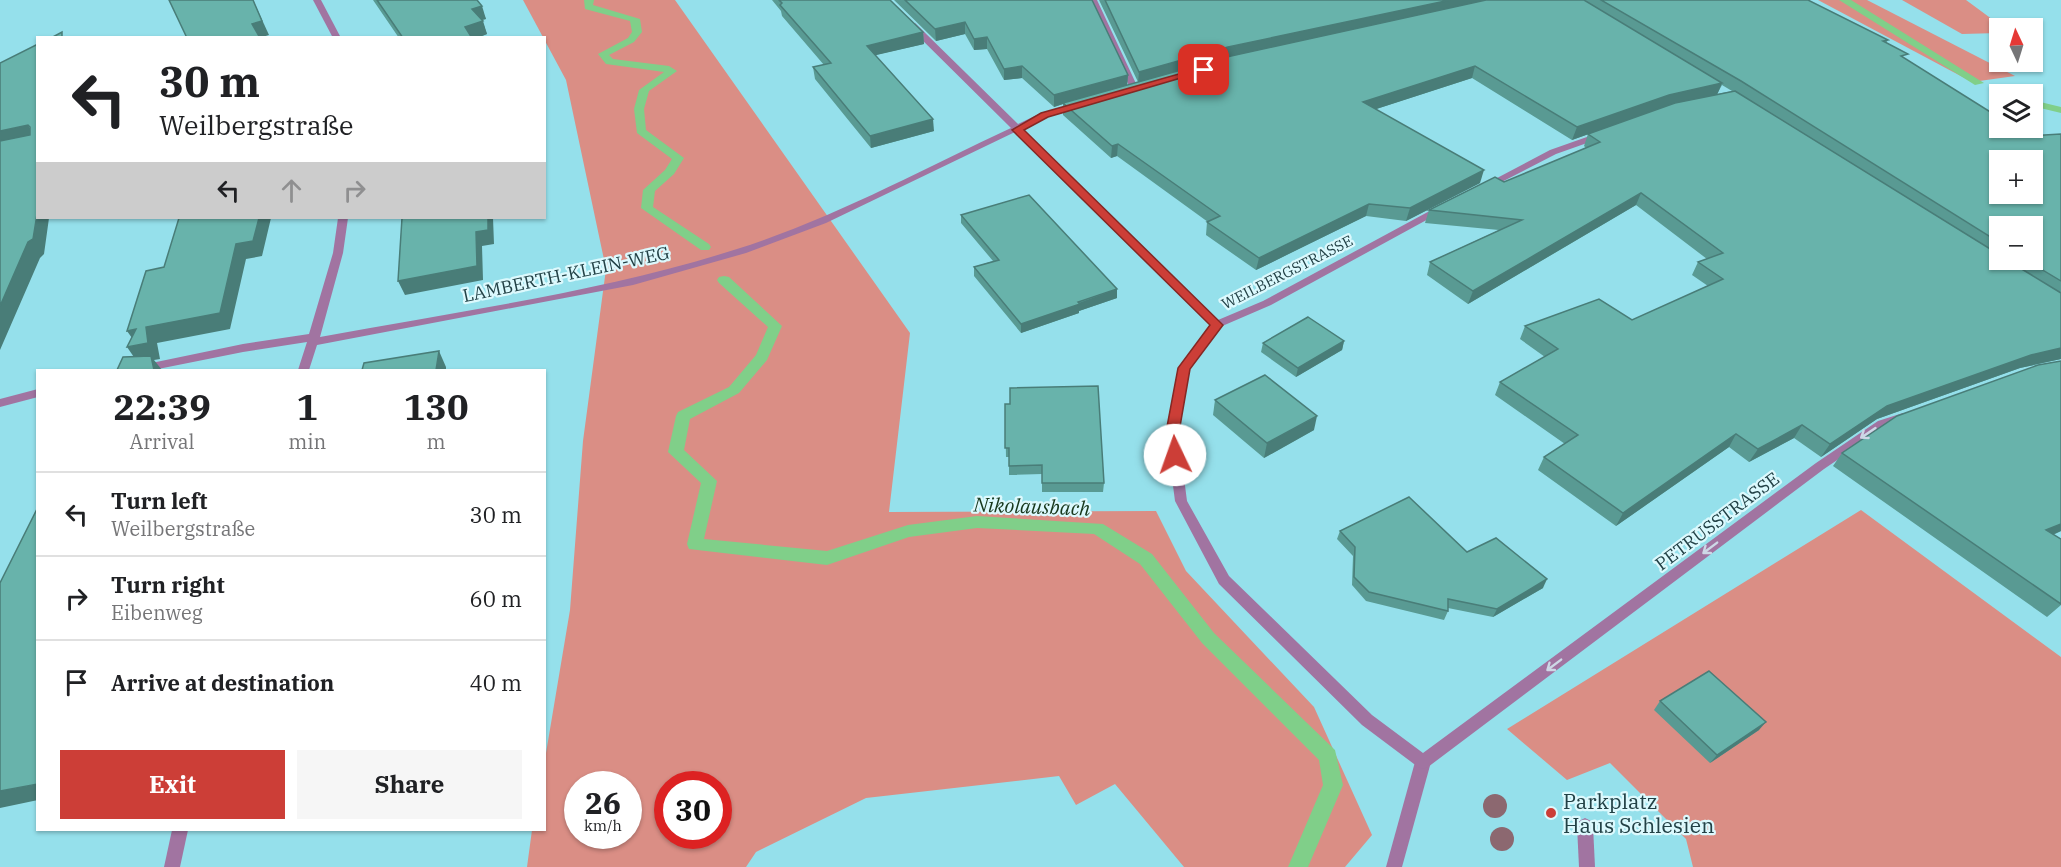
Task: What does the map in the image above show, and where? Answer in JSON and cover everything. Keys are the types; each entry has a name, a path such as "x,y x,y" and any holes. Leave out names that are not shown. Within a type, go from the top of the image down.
{"street":[{"path":"317,0 336,36"},
{"path":"1094,0 1135,90"},
{"name":"WEILBERGSTRASSE","path":"903,16 1216,325 1267,303 1452,203"},
{"path":"1125,93 1147,87"},
{"name":"LAMBERTH-KLEIN-WEG","path":"142,369 243,348 314,340 633,282 742,251 823,221 1017,130 1044,115 1084,104"},
{"path":"1472,193 1553,152 1615,130"},
{"path":"304,369 338,253 343,219"},
{"path":"1216,325 1184,368 1172,432 1181,501 1224,580 1367,720 1423,762 1394,867"},
{"path":"0,403 36,394"},
{"name":"PETRUSSTRASSE","path":"1423,762 1820,466 1882,424 1915,412"},
{"path":"1585,826 1587,867"},
{"path":"172,867 180,831"}],"shaded area":[{"path":"523,0 675,0 910,333 889,512 1156,511 1186,571 1314,707 1372,835 1345,867 1184,867 1115,784 1076,805 1059,776 866,798 756,852 746,867 527,867 532,831 546,831 546,753 570,610 583,441 606,269 566,80 546,43 546,36 542,36"},
{"path":"1818,0 1867,0 1989,63 1989,72 2007,72 2015,76 1972,82"},
{"path":"1902,0 1966,0 1990,18 1989,33 1962,34"},
{"path":"1861,510 2061,657 2061,867 1693,867 1686,839 1610,763 1567,780 1507,729"}],"building":[{"path":"169,0 253,0 262,21 252,24 259,36 186,36"},
{"path":"377,0 477,0 482,6 472,9 483,21 465,27 471,36 402,36"},
{"path":"779,0 890,0 923,32 867,46 933,119 870,136 813,67 831,63 780,5 782,3"},
{"path":"905,0 1092,0 1128,75 1054,95 1022,66 1004,69 987,37 974,39 965,22 935,29"},
{"path":"1105,0 1450,0 1228,47 1139,72"},
{"path":"1486,0 1584,0 1722,83 1669,95 1577,127 1475,66 1363,102 1484,170 1410,208 1369,204 1259,258 1207,222 1220,216 1118,144 1112,146 1063,103 1231,56"},
{"path":"1601,0 1808,0 1888,40 1883,41 1908,54 1901,56 1989,111 1989,138 2043,138 2043,135 2061,134 2061,281 2043,270 2043,216 1989,216 1989,236 1741,81"},
{"path":"36,45 36,219 33,239 28,242 0,306 0,141 30,135 30,127 28,125 0,131 0,63"},
{"path":"1735,91 1989,248 1989,270 2023,270 2061,293 2061,348 2031,355 1887,406 1830,444 1802,425 1758,449 1736,434 1623,513 1544,457 1578,435 1500,382 1558,349 1525,326 1599,299 1632,320 1723,279 1698,262 1723,253 1641,193 1473,291 1430,262 1522,220 1429,210 1495,177 1504,182 1600,142 1588,134 1675,103"},
{"path":"1029,195 1117,289 1021,324 974,267 999,260 961,215"},
{"path":"179,219 259,219 253,241 236,244 220,313 146,327 148,343 127,347 136,329 127,331 146,271 164,267"},
{"path":"402,219 488,219 488,230 476,232 477,266 398,281"},
{"path":"1308,317 1344,341 1298,368 1263,343"},
{"path":"439,351 436,369 362,369 364,363"},
{"path":"151,356 154,369 117,369 123,357"},
{"path":"2061,361 2061,524 2046,530 2061,539 2061,604 1842,453 1897,416 2038,365"},
{"path":"1265,375 1317,416 1267,443 1215,400"},
{"path":"1098,386 1104,483 1042,483 1042,465 1009,466 1009,448 1005,448 1005,404 1010,404 1010,388"},
{"path":"1409,497 1467,552 1496,538 1547,579 1497,609 1448,599 1448,611 1369,592 1354,577 1355,547 1340,531"},
{"path":"36,511 36,784 0,791 0,583"},
{"path":"1709,671 1766,722 1717,755 1660,701"}],"waterway":[{"name":"Nikolausbach","path":"589,0 588,7 635,19 637,32 631,40 603,54 610,62 672,71 644,90 639,109 641,131 678,158 670,172 649,190 647,208 705,247"},
{"path":"1844,0 1979,83"},
{"path":"2043,106 2061,110"},
{"name":"Nikolausbach","path":"724,280 775,326 762,357 734,390 683,416 676,452 709,481 695,544 827,558 908,531 977,522 1097,528 1146,559 1208,638 1328,756 1333,785 1298,867"}],"place":[{"name":"Parkplatz Haus Schlesien","path":"1551,813"}],"route":[{"path":"1175,455 1172,432 1184,368 1216,325 1017,130 1044,115 1204,70"}]}
